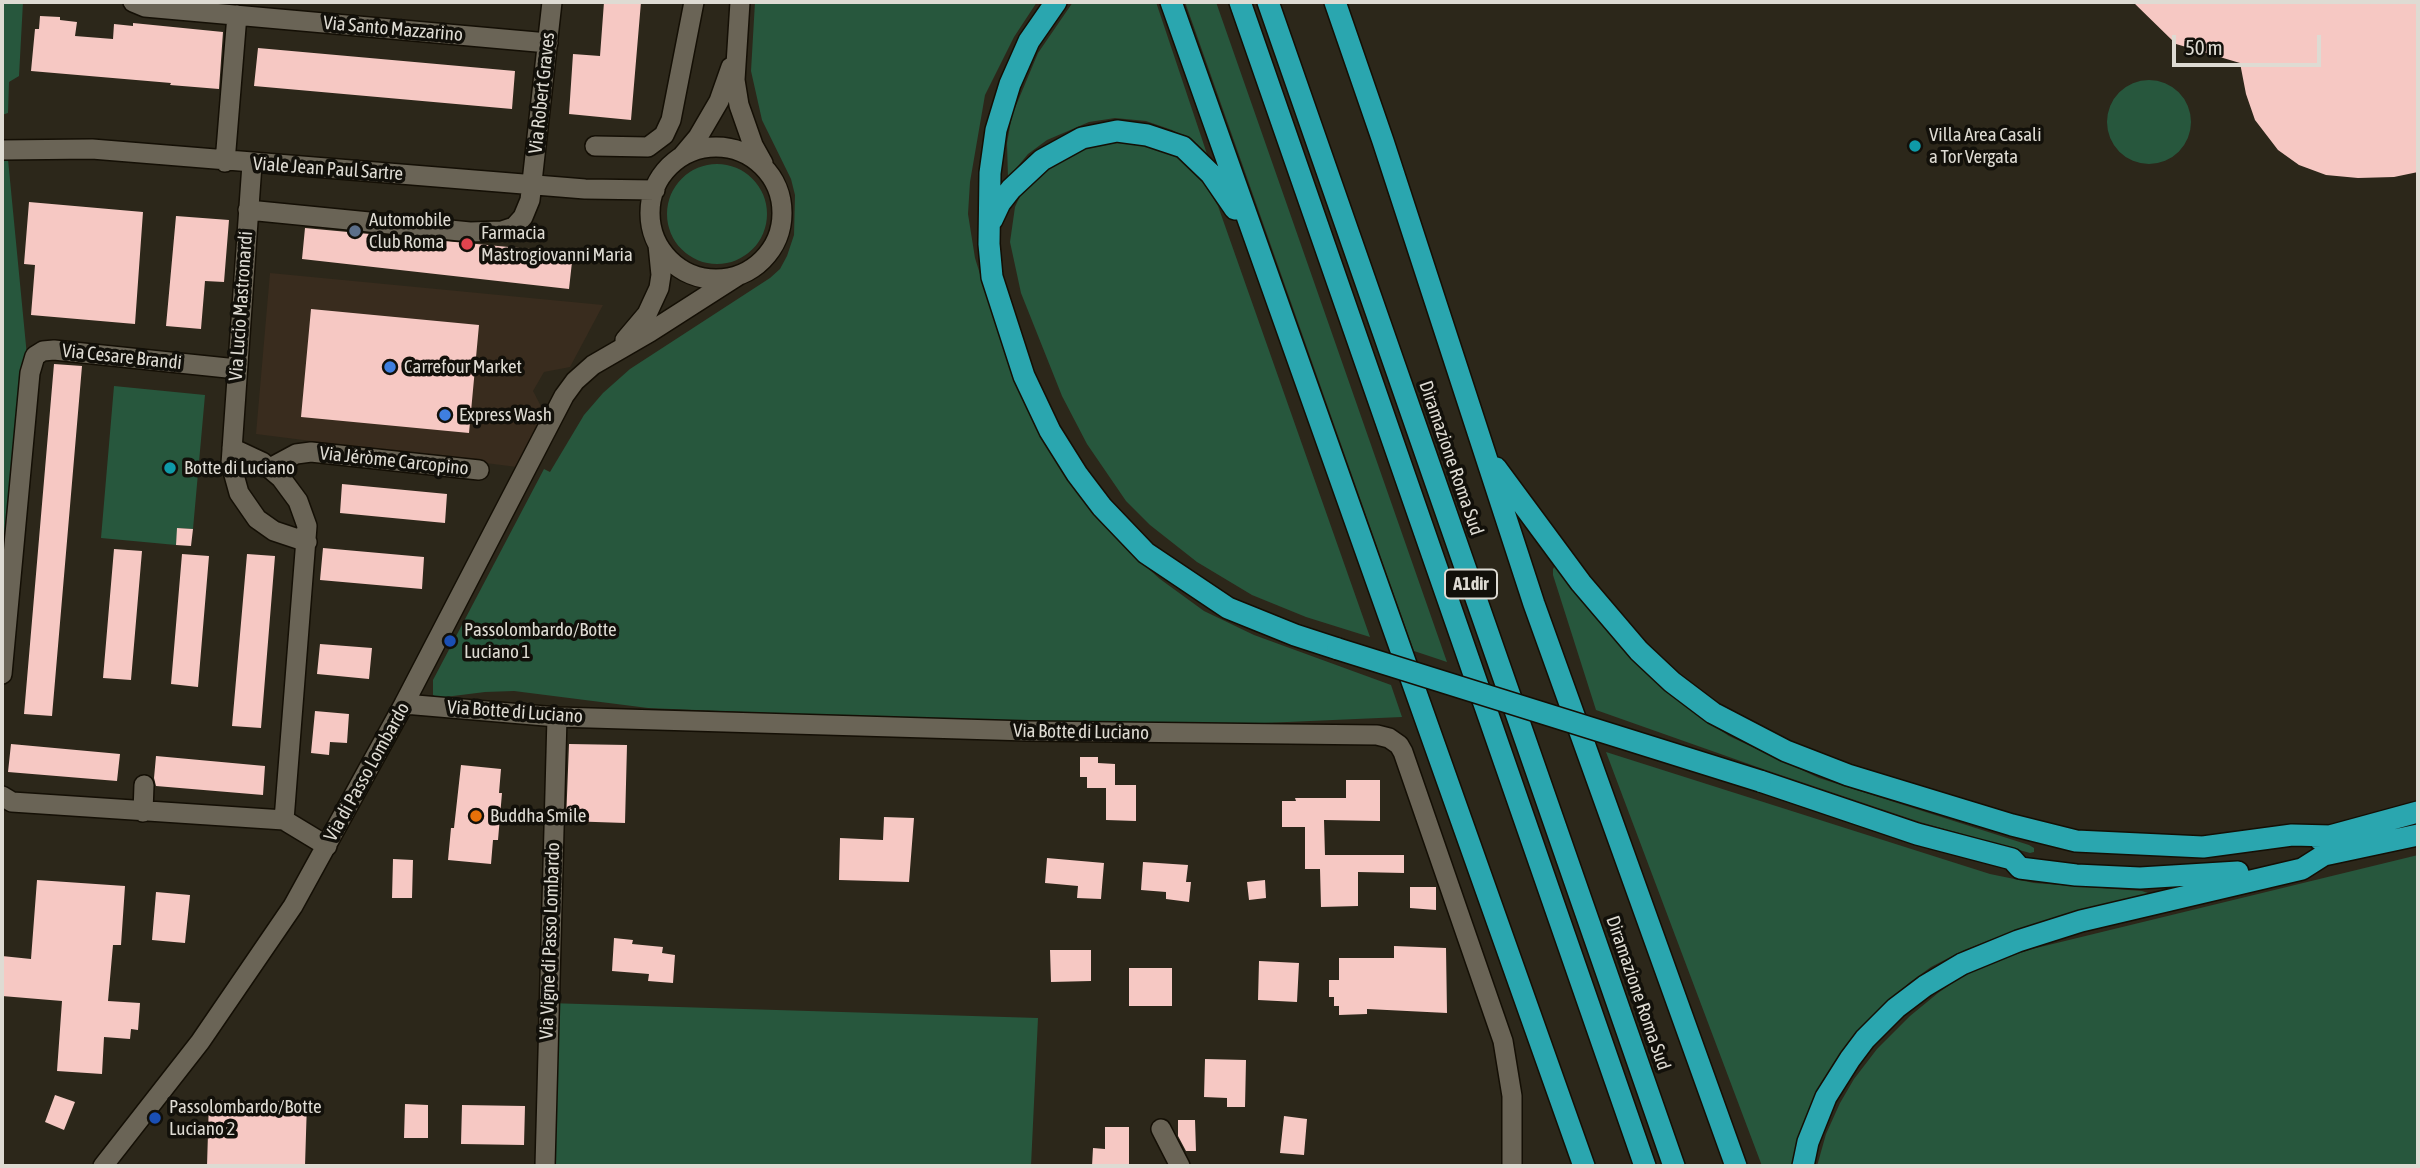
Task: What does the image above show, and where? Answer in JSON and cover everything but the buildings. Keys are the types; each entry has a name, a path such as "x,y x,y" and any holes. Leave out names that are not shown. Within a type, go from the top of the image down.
{"highway":[{"path":"1056,2 1026,48 1004,100 993,146 990,185 992,277 1024,376 1059,447 1102,507 1146,553 1201,592 1255,620 1338,649 1760,781 1928,837 2011,859 2022,855 2089,863 2138,865 2197,862 2418,835"},
{"path":"1171,2 1584,1166"},
{"name":"A1dir","path":"1240,2 1645,1166"},
{"name":"Diramazione Roma Sud","path":"1268,2 1674,1166"},
{"path":"1335,2 1542,628 1736,1166"},
{"path":"990,225 1004,197 1042,160 1082,138 1126,131 1175,144 1197,159 1227,195 1261,257"},
{"path":"1486,455 1581,583 1639,650 1672,682 1700,703 1726,721 1768,743 1848,775 2012,825 2076,841 2203,848 2292,835 2328,846"},
{"path":"1803,1166 1808,1142 1820,1110 1850,1059 1865,1039 1896,1008 1941,975 2044,932 2081,921 2302,869 2328,846 2418,812"}],"street":[{"name":"Via Santo Mazzarino","path":"133,2 145,8 548,43"},
{"name":"Via Robert Graves","path":"248,210 493,232 508,230 519,223 528,207 532,185 552,2"},
{"path":"595,146 648,147 664,135 677,94 694,2"},
{"path":"736,49 729,79 719,101 698,137 665,172 655,190 650,211 653,232 662,251 677,266 696,275 718,279 740,275 759,264 773,247 781,226 779,193 753,145 739,104 735,80 740,2"},
{"path":"225,162 237,15"},
{"path":"681,158 710,147 732,149 752,158 769,174"},
{"name":"Viale Jean Paul Sartre","path":"2,150 92,149 225,162 532,185 601,190 655,190"},
{"name":"Via Lucio Mastronardi","path":"252,164 231,464 235,484 250,510 264,525 307,542"},
{"name":"Via di Passo Lombardo","path":"103,1166 178,1073 293,906 404,704 564,396 581,375 638,326 654,301 661,275 657,242"},
{"name":"Via di Passo Lombardo","path":"599,361 740,275"},
{"name":"Via Cesare Brandi","path":"2,674 30,373 35,356 43,351 54,350 237,369"},
{"path":"232,449 248,454 270,468 290,489 304,516 307,542 284,820"},
{"name":"Via Jéròme Carcopino","path":"270,468 288,457 311,452 479,470"},
{"name":"Via Botte di Luciano","path":"404,704 557,717 1028,732 1385,737 1395,741 1403,752 1500,1031 1511,1084 1512,1166"},
{"name":"Via Vigne di Passo Lombardo","path":"545,1166 557,717"},
{"path":"143,812 144,785"},
{"path":"2,796 12,802 284,820 327,846"},
{"path":"1161,1129 1180,1166"}],"shaded area":[{"path":"270,273 603,305 570,367 544,372 533,391 545,414 517,467 256,434"}],"green space":[{"path":"2,2 23,2 19,76 9,82 8,113 2,115"},
{"path":"755,2 1037,2 1014,37 985,95 970,182 968,214 975,258 988,300 1028,397 1072,483 1094,515 1127,550 1160,579 1204,611 1254,635 1391,685 1402,717 1219,725 981,722 648,708 514,691 437,698 433,695 433,680 544,469 550,472 584,415 603,393 630,369 770,278 780,269 787,256 794,235 795,195 791,179 762,120 751,71"},
{"path":"1073,2 1156,2 1207,154 1192,141 1172,130 1146,121 1115,118 1089,122 1047,140 1028,154 1008,178 1007,143 1012,115 1038,53"},
{"path":"1185,2 1216,2 1447,662 1414,651"},
{"path":"2149,80 2172,87 2184,99 2191,122 2184,145 2172,157 2149,164 2126,157 2114,145 2107,122 2114,99 2126,87"},
{"path":"1109,140 1144,143 1179,157 1199,175 1218,206 1370,637 1306,617 1252,595 1197,562 1150,525 1126,501 1087,444 1062,396 1021,293 1010,242 1015,207 1032,180 1075,148"},
{"path":"7,149 27,356 2,624 2,151"},
{"path":"717,164 745,172 759,186 767,214 759,242 745,256 717,264 689,256 675,242 667,214 675,186 689,172"},
{"path":"114,386 205,395 193,529 178,528 176,545 101,538"},
{"path":"1555,566 1632,659 1686,707 1729,736 1819,778 2029,845 2034,848 2034,852 1920,822 1596,710 1553,575"},
{"path":"1606,752 1990,874 2034,883 2142,891 2151,894 2147,900 1995,938 1931,967 1909,983 1869,1022 1798,1166 1762,1166"},
{"path":"2418,855 2418,1166 1817,1166 1826,1134 1854,1079 1877,1049 1910,1016 1958,979 1990,963 2032,949"},
{"path":"548,1003 1038,1018 1031,1166 545,1166"}],"place":[{"name":"Villa Area Casali a Tor Vergata","path":"1915,146"},
{"name":"Automobile Club Roma","path":"355,231"},
{"name":"Farmacia Mastrogiovanni Maria","path":"467,244"},
{"name":"Carrefour Market","path":"390,367"},
{"name":"Express Wash","path":"445,415"},
{"name":"Botte di Luciano","path":"170,468"},
{"name":"Passolombardo/Botte Luciano 1","path":"450,641"},
{"name":"Buddha Smile","path":"476,816"},
{"name":"Passolombardo/Botte Luciano 2","path":"155,1118"}]}
